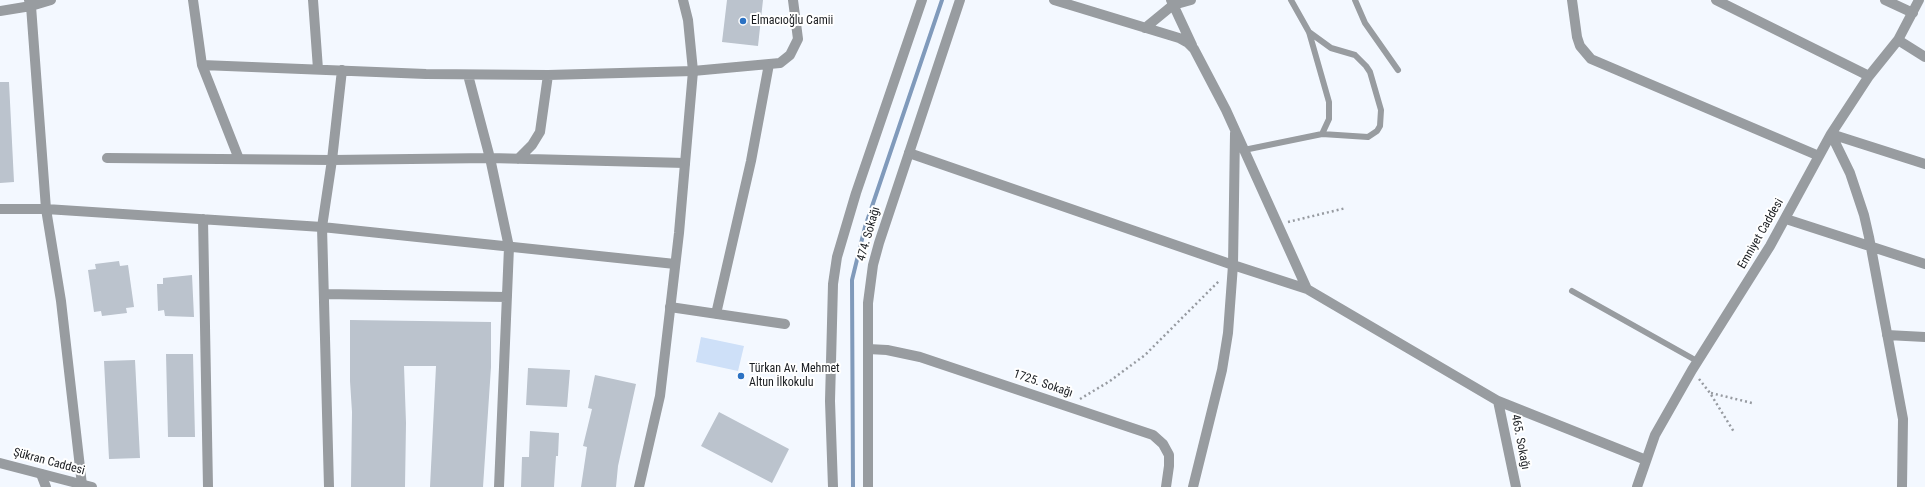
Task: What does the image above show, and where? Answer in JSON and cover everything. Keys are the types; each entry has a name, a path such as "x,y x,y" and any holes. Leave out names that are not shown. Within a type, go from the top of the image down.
{"street":[{"path":"0,11 30,3 50,0"},
{"path":"193,0 202,65 239,159"},
{"path":"313,0 318,70"},
{"path":"639,487 660,396 685,163 693,71 688,20 683,0"},
{"path":"202,65 468,75 548,75 693,71 780,63 786,59 797,44 798,33 793,0"},
{"name":"474. Sokağı","path":"833,487 830,401 833,284 837,257 858,186 922,0"},
{"name":"474. Sokağı","path":"868,487 868,303 873,264 960,0"},
{"path":"1054,0 1184,40 1194,49"},
{"path":"1145,28 1172,2 1191,0"},
{"path":"1572,0 1577,37 1580,46 1591,59 1819,156"},
{"path":"1716,0 1869,76"},
{"path":"1885,0 1913,13"},
{"name":"Emniyet Caddesi","path":"1637,487 1655,435 1692,370 1786,219 1831,134 1869,76 1898,40 1919,0"},
{"path":"1172,2 1235,129 1307,289"},
{"path":"30,3 46,209 61,301 87,486"},
{"path":"1898,40 1925,57"},
{"path":"716,314 751,161 769,64"},
{"path":"329,487 322,227 332,160 342,70"},
{"path":"468,75 490,158 509,247 499,487"},
{"path":"518,159 532,145 540,132 548,75"},
{"path":"1193,487 1222,370 1231,300 1235,129"},
{"path":"1831,134 1925,164"},
{"path":"1831,134 1858,193 1871,247 1903,419 1902,487"},
{"path":"909,153 1233,265 1307,289 1498,401 1646,460"},
{"path":"107,158 332,160 490,158 685,163"},
{"path":"0,209 46,209 322,227 675,264"},
{"path":"203,219 208,487"},
{"path":"1786,219 1925,264"},
{"path":"324,294 507,297"},
{"path":"670,307 785,324"},
{"path":"1887,335 1925,337"},
{"name":"1725. Sokağı","path":"868,349 887,350 920,357 1153,435 1167,449 1170,460 1166,487"},
{"name":"465. Sokağı","path":"1498,401 1516,487"},
{"name":"Şükran Caddesi","path":"0,463 87,486"},
{"path":"41,474 46,487"}],"lane":[{"path":"1291,0 1309,32 1329,102 1329,119 1322,134"},
{"path":"1355,0 1365,23 1398,70"},
{"path":"1244,150 1322,134 1368,137 1377,131 1382,115 1370,72 1366,66 1355,55 1331,48 1309,32"},
{"path":"1572,291 1698,360"}],"path":[{"path":"1278,225 1346,208"},
{"path":"1068,406 1110,381 1145,355 1174,328 1233,265"},
{"path":"1692,370 1710,393 1734,432"},
{"path":"1710,393 1752,403"}],"shaded area":[{"path":"701,337 744,346 738,371 696,362"}],"building":[{"name":"Elmacıoğlu Camii","path":"727,0 763,0 758,46 722,42"},
{"path":"0,82 9,82 14,182 0,183"},
{"path":"119,261 120,266 128,265 134,307 126,308 127,313 102,316 101,311 94,312 88,270 96,269 95,264"},
{"path":"192,275 194,317 165,316 164,310 158,311 157,284 163,284 163,278"},
{"path":"350,320 491,322 491,367 483,487 430,487 436,366 404,366 406,423 405,487 351,487 352,412 350,381"},
{"path":"166,354 193,354 195,437 168,437"},
{"path":"135,360 140,458 109,459 104,361"},
{"path":"528,368 570,370 567,407 526,405"},
{"path":"595,375 636,384 618,466 616,487 581,487 587,447 583,446 592,409 588,408"},
{"path":"719,412 789,449 772,483 701,446"},
{"path":"530,431 559,433 554,487 521,487 522,457 529,457"}],"waterway":[{"path":"853,487 852,280 865,227 942,0"}],"place":[{"name":"Elmacıoğlu Camii","path":"743,21"},
{"name":"Türkan Av. Mehmet Altun İlkokulu","path":"741,376"}]}
